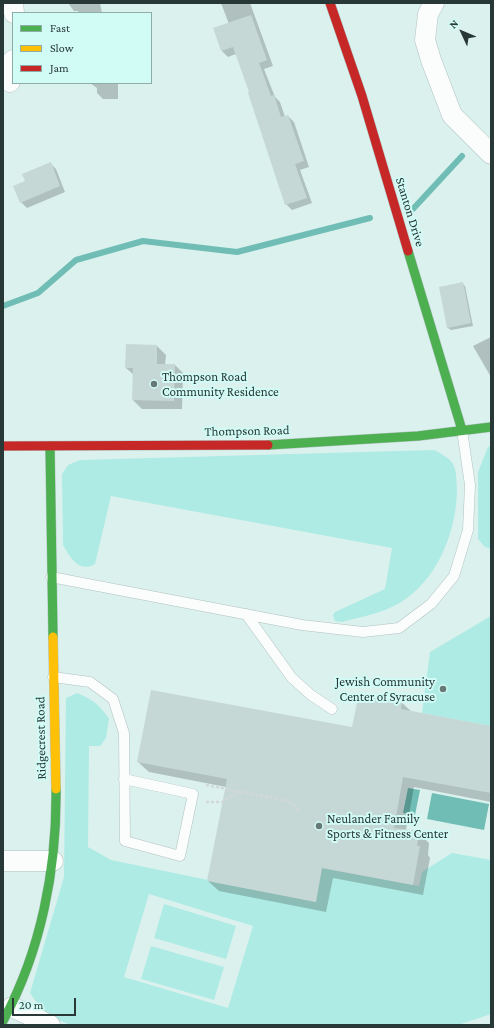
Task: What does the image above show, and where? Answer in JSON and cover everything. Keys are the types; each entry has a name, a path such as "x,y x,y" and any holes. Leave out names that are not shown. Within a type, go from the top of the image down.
{"street":[{"name":"Stanton Drive","path":"330,3 362,96 462,430"},
{"path":"434,3 428,14 425,40 431,60 452,115 491,154"},
{"path":"10,82 12,67"},
{"name":"Thompson Road","path":"3,446 286,445 418,436 491,426"},
{"name":"Ridgecrest Road","path":"7,1014 33,953 54,861 56,820 50,446"},
{"path":"3,861 54,861"},
{"path":"7,1014 50,1025"}],"lane":[{"path":"51,577 302,625 363,632 399,628 431,604 454,576 468,530 470,485 462,430"},
{"path":"246,614 292,678 311,695 332,709"},
{"path":"53,676 90,682 113,699 124,733 124,780 125,841 180,856 193,794 124,780"}],"path":[{"path":"204,785 288,801 298,810"},
{"path":"192,802 222,802 240,792"}],"shaded area":[{"path":"491,446 491,549 485,547 478,539 478,472 488,447"},
{"path":"434,450 452,462 456,476 457,488 454,519 444,549 429,576 419,588 407,598 392,607 359,618 342,622 335,621 333,615 335,612 385,589 392,548 111,496 95,564 84,567 80,566 72,560 63,545 62,474 68,465 80,460"},
{"path":"491,616 490,726 422,713 430,652"},
{"path":"77,693 82,695 99,706 109,719 106,738 100,746 89,746 88,847 111,860 315,902 322,868 419,886 422,872 452,853 491,860 491,1014 458,1025 71,1025 45,1015 30,993 64,877 66,698","holes":["149,894 253,926 228,1008 124,977"]},
{"path":"408,788 420,790 415,815 403,813"},
{"path":"432,793 489,804 484,830 427,819"},
{"path":"164,904 236,926 226,959 154,938"},
{"path":"151,946 224,967 214,1000 141,979"}],"building":[{"path":"251,15 267,60 259,63 271,96 274,95 281,117 288,115 304,161 295,164 307,198 285,205 233,47 221,51 213,28"},
{"path":"51,162 60,186 20,203 13,186 25,181 22,174"},
{"path":"463,282 471,323 447,328 439,287"},
{"name":"Thompson Road Community Residence","path":"126,344 157,345 157,364 175,364 174,401 132,400 133,368 125,368"},
{"path":"151,690 352,727 359,693 402,702 401,709 491,726 491,793 403,777 394,828 419,831 417,846 420,846 413,885 322,868 316,902 207,881 227,779 137,762"}],"waterway":[{"path":"413,209 462,156"},
{"path":"3,306 38,293 76,260 143,241 237,252 370,218"}],"traffic: fast":[{"path":"408,251 462,430"},
{"path":"268,445 418,436 491,427"},
{"path":"50,446 53,637"},
{"path":"3,1021 27,966 37,938 44,909 50,879 56,819 56,789"}],"traffic: slow":[{"path":"53,637 56,789"}],"traffic: jam":[{"path":"330,3 362,96 408,251"},
{"path":"3,446 268,445"}],"place":[{"name":"Thompson Road Community Residence","path":"154,384"},
{"name":"Jewish Community Center of Syracuse","path":"443,689"},
{"name":"Neulander Family Sports & Fitness Center","path":"319,826"}]}
